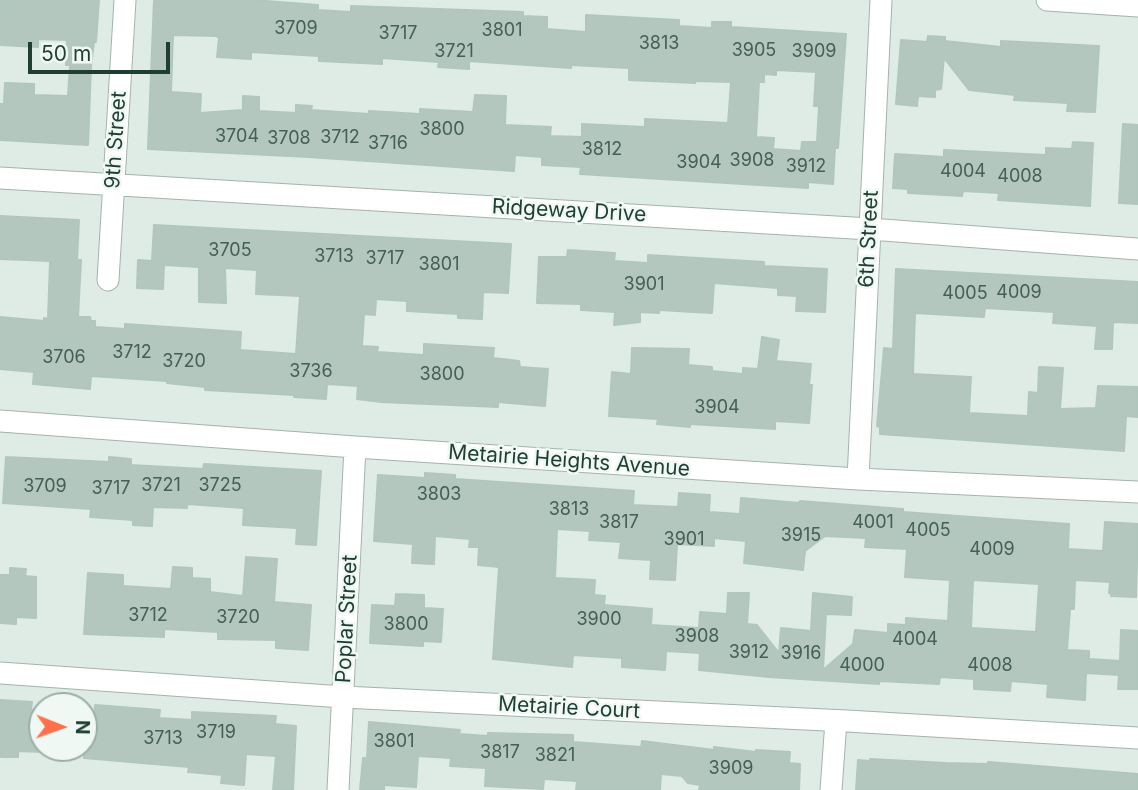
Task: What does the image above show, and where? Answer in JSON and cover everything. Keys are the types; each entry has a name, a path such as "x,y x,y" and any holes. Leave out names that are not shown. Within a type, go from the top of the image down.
{"street":[{"name":"9th Street","path":"108,280 125,0"},
{"name":"6th Street","path":"858,479 881,0"},
{"path":"1047,0 1138,6"},
{"name":"Ridgeway Drive","path":"0,178 870,229 1138,249"},
{"name":"Metairie Heights Avenue","path":"0,421 858,479 1138,492"},
{"name":"Poplar Street","path":"338,790 355,447"},
{"name":"Metairie Court","path":"0,673 343,698 1138,738"},
{"path":"831,790 836,721"}],"building":[{"path":"0,0 99,0 91,66 88,145 0,140 0,104 4,104 5,83 34,84 34,95 68,96 70,65 66,65 67,40 38,39 38,47 0,45"},
{"path":"154,0 266,1 318,5 318,10 351,12 351,6 523,12 523,16 547,17 547,29 586,32 586,15 679,20 679,26 712,28 712,22 731,22 731,27 846,34 833,184 808,182 808,188 580,174 581,167 542,165 542,157 515,155 514,171 148,149","holes":["173,35 216,36 219,38 217,57 251,59 251,52 319,56 319,61 382,64 382,58 439,62 438,67 469,69 469,61 571,68 571,65 629,68 629,80 731,82 728,123 645,119 645,127 582,124 582,137 550,136 551,127 505,125 506,96 475,95 473,112 420,109 420,114 369,111 369,114 311,110 312,106 296,105 296,113 259,111 259,97 243,96 243,110 200,113 201,94 171,92","776,70 816,72 814,106 819,106 817,142 802,142 801,151 773,149 774,138 756,137 759,82 764,82 764,74 776,75"]},
{"path":"928,36 945,37 945,41 1001,47 1001,41 1099,46 1095,112 1067,111 1068,103 1014,100 1015,95 969,90 944,58 941,89 935,90 935,97 918,96 917,106 896,104 901,40 927,42"},
{"path":"1123,124 1138,125 1138,204 1119,203"},
{"path":"1073,142 1093,143 1090,206 998,200 999,193 963,191 962,196 908,193 908,189 893,188 895,154 944,157 944,150 1046,155 1046,148 1072,149"},
{"path":"0,216 79,220 77,260 81,260 78,317 90,317 91,321 95,321 95,327 125,329 125,324 241,332 240,350 296,354 300,296 256,294 257,270 225,268 226,303 199,302 199,267 164,265 163,289 137,288 138,260 152,261 154,225 511,244 508,293 483,292 482,319 458,318 458,314 407,311 407,301 376,299 375,315 364,314 362,346 378,347 377,352 424,355 424,344 494,348 493,358 519,361 520,367 548,369 545,406 498,402 498,407 381,402 357,399 358,386 327,384 326,399 205,390 205,387 167,381 91,376 90,389 33,384 34,372 0,369 0,317 44,321 44,318 48,319 50,261 0,259"},
{"path":"568,250 615,253 614,261 648,263 648,255 827,269 825,312 796,311 797,296 778,295 778,288 714,283 712,313 659,310 659,313 640,312 640,322 614,325 615,312 581,310 581,304 537,303 539,257 567,257"},
{"path":"896,269 1138,282 1138,323 1113,322 1112,349 1095,349 1097,326 1053,323 1054,312 985,308 984,317 915,313 913,374 971,377 969,413 1028,416 1029,392 1038,393 1039,367 1063,368 1060,409 1096,408 1098,386 1138,387 1138,417 1126,416 1124,451 880,434 880,427 877,426 884,348 893,349"},
{"path":"762,337 779,340 776,361 811,364 809,423 775,421 775,429 690,424 690,427 657,424 658,419 609,416 612,372 631,374 632,348 689,349 688,365 743,374 743,368 758,369"},
{"path":"6,457 109,462 109,457 131,459 131,465 203,469 204,464 321,471 316,545 296,544 297,528 243,525 244,508 187,504 187,508 153,507 152,526 133,525 133,520 90,517 91,509 3,503"},
{"path":"425,473 455,475 455,479 634,491 633,505 678,507 679,493 710,495 709,512 740,514 741,498 1069,524 1068,549 1103,551 1105,522 1138,524 1136,597 1111,596 1110,582 1075,580 1074,609 1070,609 1067,650 1089,651 1089,659 1120,661 1121,630 1138,631 1138,689 1118,689 1119,675 1086,673 1085,700 1047,697 1048,684 1011,681 1010,691 974,689 974,679 940,677 939,684 879,681 879,684 769,677 699,670 700,653 666,651 665,670 622,667 622,658 573,655 572,667 493,659 499,567 478,565 479,547 469,547 470,539 435,536 434,564 412,563 413,544 374,541 378,475 425,478","holes":["557,529 590,531 589,540 621,542 619,558 651,560 650,579 675,580 677,544 714,546 714,538 746,541 744,563 803,570 805,551 825,536 866,538 865,547 907,549 905,577 950,580 948,621 906,618 906,625 888,624 888,633 855,630 853,644 823,670 826,614 851,615 852,597 813,593 811,631 781,628 779,653 757,625 747,624 749,593 728,593 727,614 700,612 699,628 651,625 652,609 604,605 605,596 594,595 595,580 555,578","973,580 1039,584 1036,632 971,628"]},
{"path":"246,557 277,559 274,602 311,605 308,650 276,648 276,640 218,639 218,632 164,629 164,637 84,634 88,573 123,575 123,586 171,589 173,567 192,568 192,578 210,579 210,592 243,596"},
{"path":"10,568 26,569 25,576 36,577 36,618 16,617 16,624 0,623 0,575 10,575"},
{"path":"396,594 424,595 424,608 443,609 441,642 423,641 423,646 370,643 372,605 395,606"},
{"path":"0,700 28,702 28,751 18,751 18,757 1,757"},
{"path":"98,705 160,710 159,718 192,720 192,712 276,716 275,724 296,726 293,790 273,790 276,756 246,754 244,785 221,783 222,775 188,772 189,767 98,759"},
{"path":"369,722 460,730 459,734 488,736 488,733 573,735 573,742 641,747 642,741 714,750 714,747 756,752 790,752 789,763 800,764 799,790 699,790 700,785 688,783 682,776 661,774 660,790 576,790 577,781 544,779 543,789 485,786 486,768 450,766 451,758 418,756 416,787 384,785 384,790 360,790 363,758 367,758"},
{"path":"858,760 988,762 1138,774 1138,790 856,790"}]}
